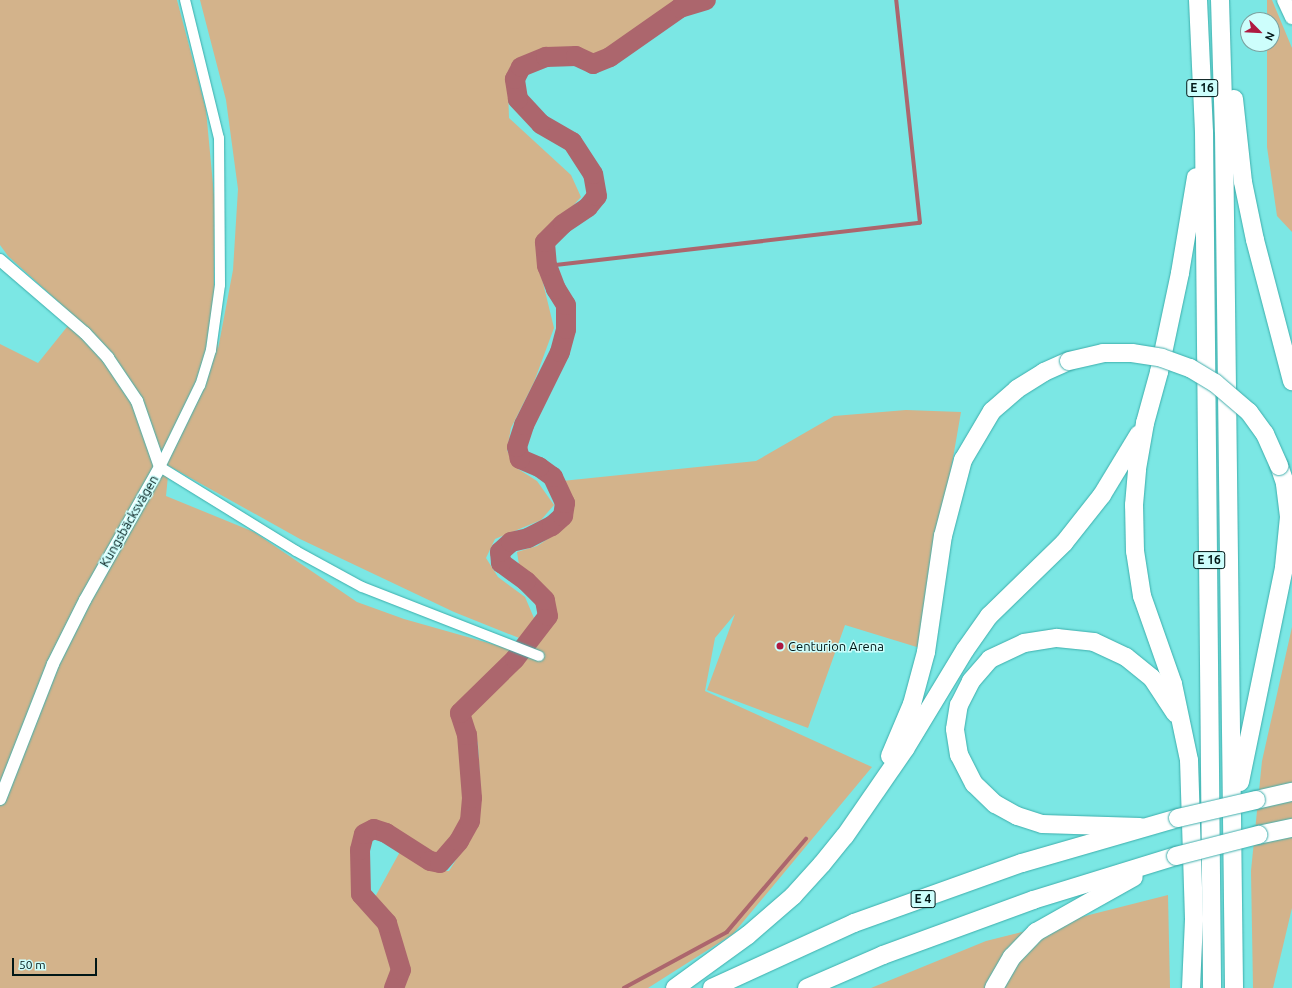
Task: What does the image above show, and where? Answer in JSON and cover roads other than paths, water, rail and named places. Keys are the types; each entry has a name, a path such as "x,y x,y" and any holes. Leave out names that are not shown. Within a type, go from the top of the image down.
{"highway":[{"name":"E 16","path":"1198,0 1204,132 1212,988"},
{"name":"E 16","path":"1221,4 1233,814"},
{"path":"1221,4 1243,182 1255,240 1292,381"},
{"path":"1190,988 1194,919 1191,790 1183,728 1172,684 1142,596 1135,551 1136,476 1145,423 1159,372 1180,272 1204,132"},
{"path":"874,793 912,704 926,652 943,536 963,460 992,411 1017,389 1044,372 1068,361 1103,353 1132,353 1162,358 1197,372 1221,387 1249,412 1265,434 1279,466 1287,493 1289,517 1284,567 1233,814 1234,988"},
{"path":"675,988 748,935 793,896 845,836 989,616 1064,543 1102,495 1145,423"},
{"path":"1140,827 1042,824 1017,816 995,804 974,784 959,755 955,729 959,705 971,681 990,659 1024,643 1057,638 1094,642 1126,657 1152,678 1183,728"},
{"name":"E 4","path":"712,988 854,923 1022,863 1140,827 1292,792"},
{"path":"807,988 883,954 1033,900 1176,856 1292,828"},
{"path":"994,988 1012,957 1036,932 1086,902 1176,856"}],"main road":[{"path":"1284,0 1292,16"}],"street":[{"path":"185,0 219,138 220,285 211,350 200,385 160,467 282,543 362,587 504,641 539,656"},
{"name":"Kungsbäcksvägen","path":"0,260 69,319 108,358 137,401 160,467 85,600 54,664 0,799"}],"waterway":[{"path":"394,988 401,970 387,923 361,894 360,850 364,834 374,829 386,833 430,861 440,863 459,841 470,821 472,798 467,735 460,713 515,659 548,616 545,600 526,581 501,563 500,552 511,542 528,538 552,526 563,516 565,503 553,477 539,467 520,459 517,447 524,425 560,352 566,329 566,305 556,289 547,266 545,242 563,224 588,207 597,196 593,174 572,142 541,124 518,99 515,79 521,67 546,57 576,56 593,64 610,57 680,8 706,0"},
{"path":"547,266 920,223 896,0"},
{"path":"624,988 727,932 806,839"}],"place":[{"name":"Centurion Arena","path":"780,646"}]}
